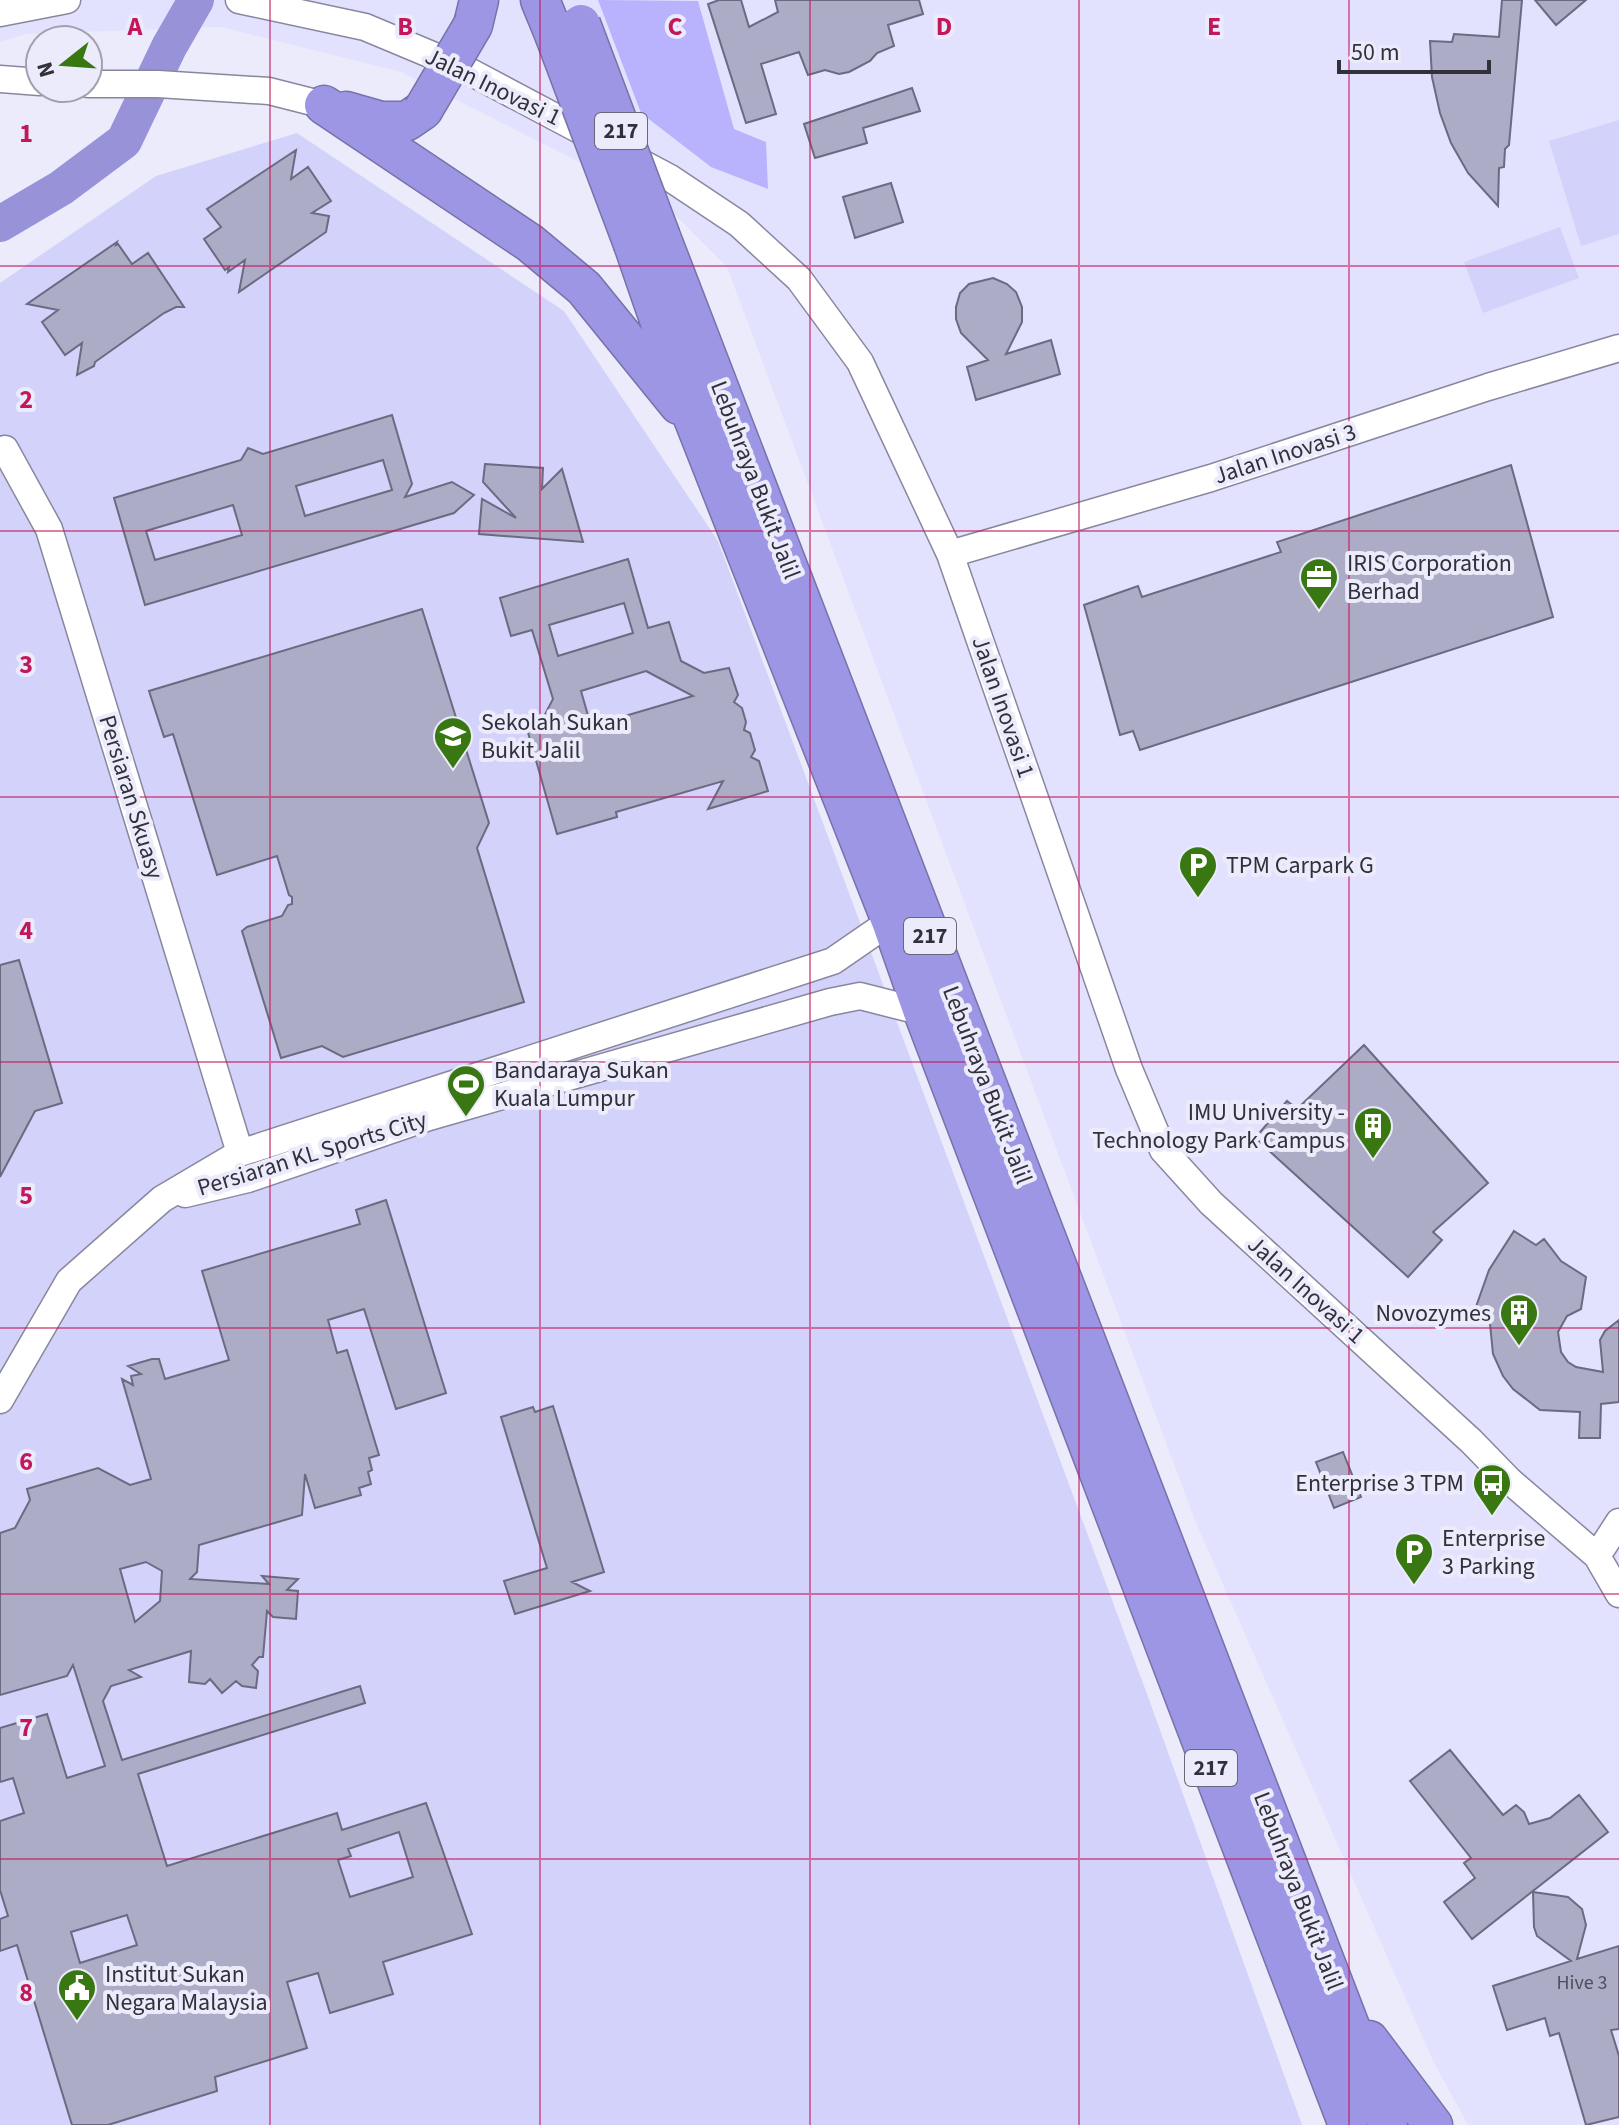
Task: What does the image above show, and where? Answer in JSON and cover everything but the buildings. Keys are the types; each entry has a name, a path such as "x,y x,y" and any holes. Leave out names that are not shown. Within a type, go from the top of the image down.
{"highway":[{"path":"324,105 381,121 407,121 423,110 476,13"},
{"name":"Lebuhraya Bukit Jalil","path":"561,15 1323,2009 1348,2125"},
{"path":"324,105 530,243 584,288 677,404 693,418"},
{"name":"Lebuhraya Bukit Jalil","path":"647,240 693,418 891,921 923,1012 1323,2009 1388,2125"},
{"path":"1319,2125 1323,2009"},
{"path":"1323,2009 1433,2125"}],"street":[{"path":"0,13 67,0"},
{"name":"Jalan Inovasi 1","path":"251,2 365,27 463,68 670,178 739,224 799,279 860,362 950,554 1129,1069 1163,1150 1211,1203 1471,1441 1510,1481 1597,1556 1619,1594"},
{"path":"0,79 24,81"},
{"path":"104,84 269,91 324,105"},
{"name":"Jalan Inovasi 3","path":"950,554 1211,478 1488,387 1619,348"},
{"name":"Persiaran Skuasy","path":"5,449 49,529 240,1153"},
{"name":"Persiaran KL Sports City","path":"0,1400 69,1281 162,1199 240,1153 833,961 891,921"},
{"name":"Persiaran KL Sports City","path":"162,1199 248,1179 429,1117 830,1002 860,996 923,1012"},
{"path":"1597,1556 1619,1522"}],"shaded area":[{"path":"0,0 1619,0 1619,2125 1468,2125 1434,2063 1196,1523 727,267 666,206 401,72 221,27 104,31 104,24 24,24 24,34 0,42"},
{"path":"598,0 698,1 734,129 766,142 768,189 711,167 641,113"},
{"path":"1619,120 1619,234 1581,246 1549,141"},
{"name":"Bandaraya Sukan Kuala Lumpur","path":"297,133 564,311 718,541 1147,1694 1302,2125 0,2125 0,283 156,176"},
{"path":"1560,227 1579,278 1483,313 1464,262"}],"waterway":[{"path":"0,224 61,188 124,141 169,47 196,0"}],"place":[{"name":"IRIS Corporation Berhad","path":"1319,611"},
{"name":"Sekolah Sukan Bukit Jalil","path":"453,770"},
{"name":"TPM Carpark G","path":"1198,899"},
{"name":"Bandaraya Sukan Kuala Lumpur","path":"466,1118"},
{"name":"IMU University - Technology Park Campus","path":"1373,1160"},
{"name":"Novozymes","path":"1519,1347"},
{"name":"Enterprise 3 TPM","path":"1492,1517"},
{"name":"Enterprise 3 Parking","path":"1414,1586"},
{"name":"Institut Sukan Negara Malaysia","path":"77,2022"}]}
